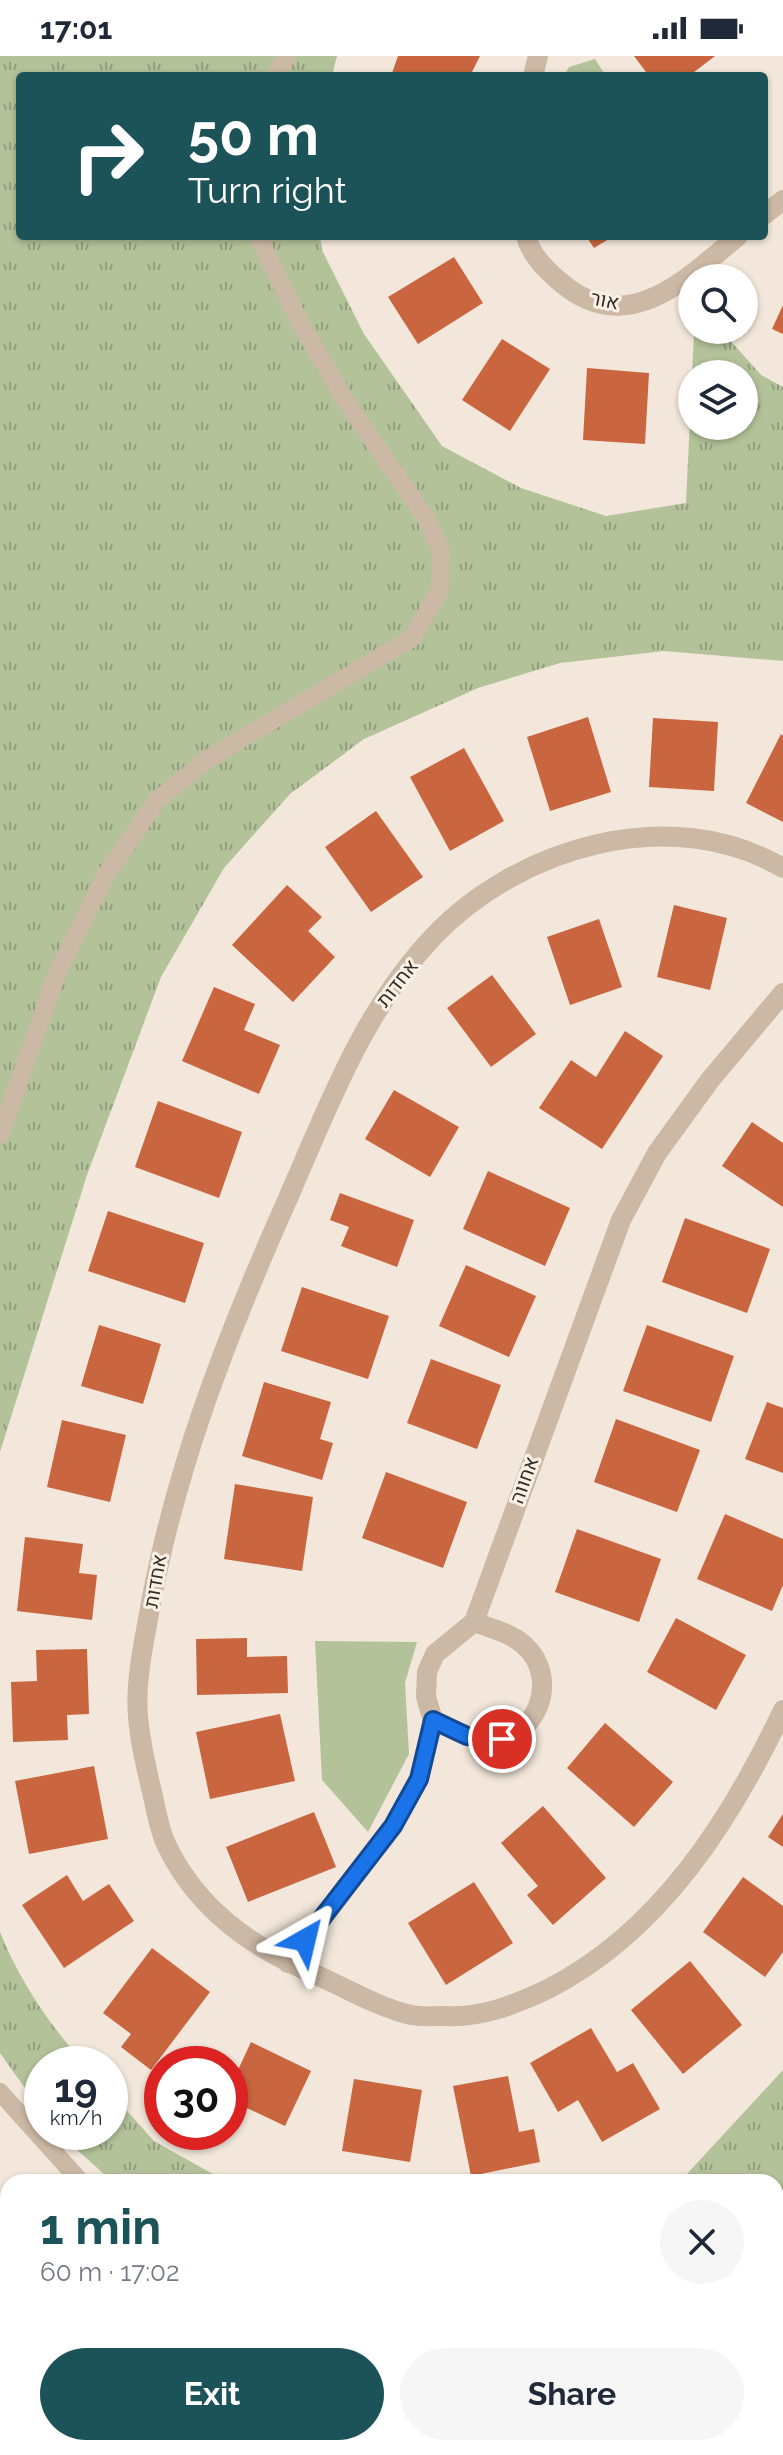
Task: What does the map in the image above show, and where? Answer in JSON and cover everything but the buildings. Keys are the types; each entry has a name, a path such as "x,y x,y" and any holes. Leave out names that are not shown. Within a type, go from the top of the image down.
{"street":[{"name":"אור","path":"528,240 546,269 571,291 620,306 646,302 671,290 733,240"},
{"name":"אחדות","path":"783,868 730,845 679,839 620,839 559,854 506,878 470,904 433,937 374,1012 352,1054 255,1273 206,1395 163,1538 145,1641 137,1711 164,1840 191,1886 235,1932 288,1963 410,2015 457,2017 509,2008 575,1975 655,1910 730,1809 783,1710"},
{"name":"אחווה","path":"474,1622 621,1220 657,1153 710,1080 783,993"},
{"path":"288,1963 393,1826 419,1779 433,1720 426,1697 427,1672 435,1654 474,1622 524,1644 537,1661 543,1678 542,1697 535,1715 524,1728 502,1739 484,1740 433,1720"}],"lane":[{"path":"0,1135 58,971 104,878 157,800 206,760 412,638 440,590 441,549 424,515 351,409 300,323 260,240"},
{"path":"0,2092 74,2174"}],"green space":[{"path":"0,56 337,56 333,72 16,72 16,240 321,240 322,250 364,334 442,446 521,488 606,516 686,503 689,440 758,440 758,372 783,387 783,661 664,651 560,663 478,688 364,739 290,794 224,868 161,977 87,1175 0,1452"},
{"path":"595,59 603,72 566,72 569,67"},
{"path":"693,344 733,344 748,360 693,360"},
{"path":"315,1641 417,1642 405,1683 409,1754 368,1832 322,1780"},
{"path":"0,1932 36,2002 70,2046 24,2046 24,2087 0,2053"},
{"path":"783,2070 783,2174 687,2174"},
{"path":"128,2112 144,2130 144,2150 170,2150 213,2174 104,2174 77,2150 128,2150"}],"route":[{"path":"305,1940 393,1826 419,1779 433,1720 467,1736 484,1740 502,1739"}]}
